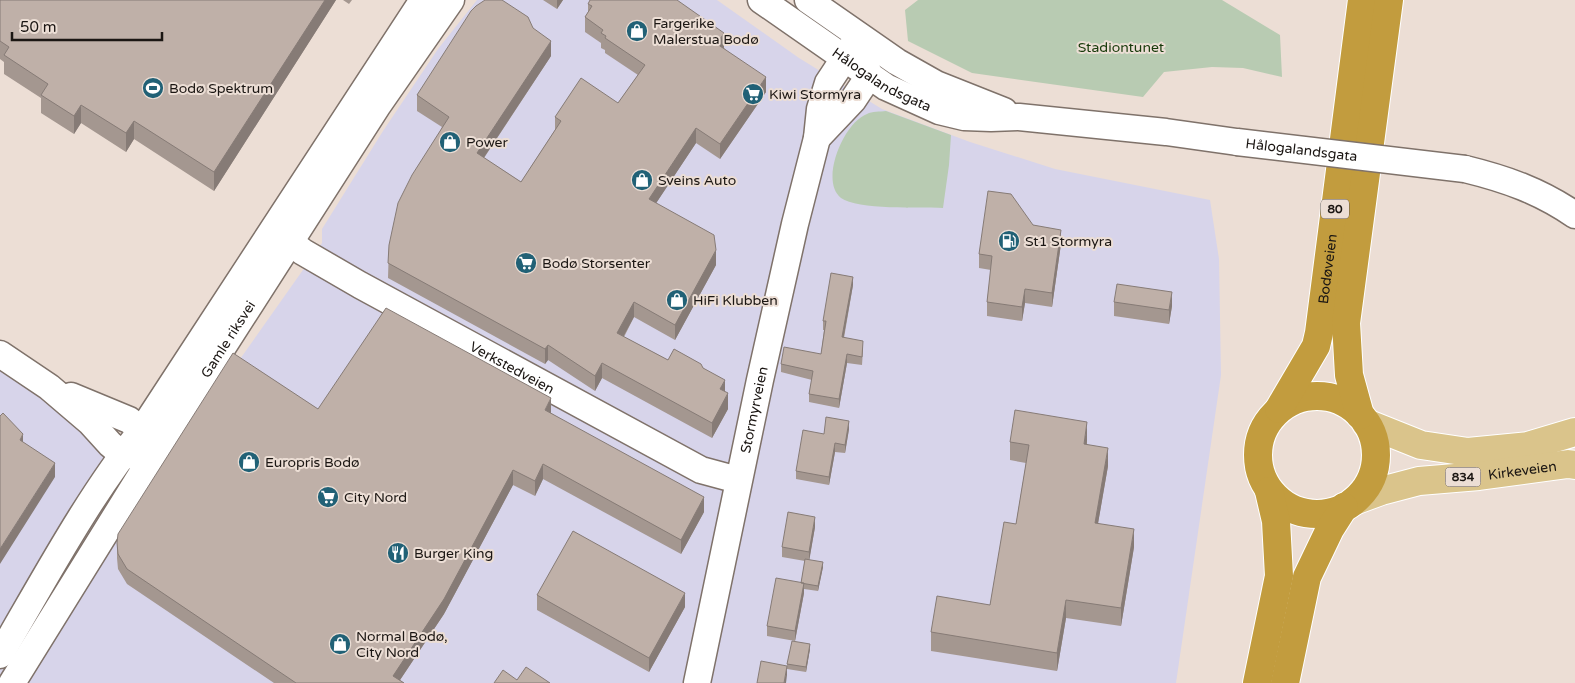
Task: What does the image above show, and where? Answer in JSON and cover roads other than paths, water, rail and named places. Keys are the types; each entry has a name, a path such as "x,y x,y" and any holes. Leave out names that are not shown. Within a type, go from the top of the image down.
{"highway":[{"name":"Bodøveien","path":"1256,683 1279,576 1276,521 1269,491 1259,468 1259,442 1270,418 1279,409 1316,346 1362,0"},
{"name":"Bodøveien","path":"1284,683 1308,577 1330,530 1349,504 1368,485 1374,468 1376,450 1371,432 1363,419 1349,375 1346,323 1389,0"},
{"name":"Bodøveien","path":"1279,409 1300,398 1322,396 1343,402 1363,419"},
{"name":"Bodøveien","path":"1269,491 1288,507 1305,513 1322,514 1349,504"}],"main road":[{"name":"Kirkeveien","path":"1363,419 1421,445 1468,452 1528,446 1575,432"},
{"name":"Kirkeveien","path":"1349,504 1381,491 1420,481 1479,476 1568,464 1575,465"}],"street":[{"name":"Gamle riksvei","path":"0,654 71,534 122,454 142,430 423,0"},
{"name":"Gamle riksvei","path":"12,683 151,459 378,105 451,0"},
{"name":"Hålogalandsgata","path":"761,0 886,87 939,111 964,117 1019,117 1166,132 1465,169 1529,188 1551,199 1575,215"},
{"name":"Hålogalandsgata","path":"808,0 897,62 936,84 1019,117"},
{"path":"859,36 869,76"},
{"name":"Stormyrveien","path":"697,683 738,480 795,224 817,138 820,109 828,83 859,36"},
{"name":"Stormyrveien","path":"817,138 853,100 869,76"},
{"name":"Verkstedveien","path":"290,243 360,284 701,470 738,480"},
{"path":"0,354 49,387 90,422 122,454 151,459 142,430 129,420 49,387"}],"place":[{"name":"Fargerike Malerstua Bodø","path":"637,31"},
{"name":"Bodø Spektrum","path":"153,88"},
{"name":"Kiwi Stormyra","path":"753,94"},
{"name":"Power","path":"450,142"},
{"name":"Sveins Auto","path":"642,180"},
{"name":"St1 Stormyra","path":"1009,241"},
{"name":"Bodø Storsenter","path":"526,263"},
{"name":"HiFi Klubben","path":"677,300"},
{"name":"Europris Bodø","path":"249,462"},
{"name":"City Nord","path":"328,497"},
{"name":"Burger King","path":"398,553"},
{"name":"Normal Bodø, City Nord","path":"340,644"}],"park label":[{"name":"Stadiontunet","path":"1121,47"}]}
